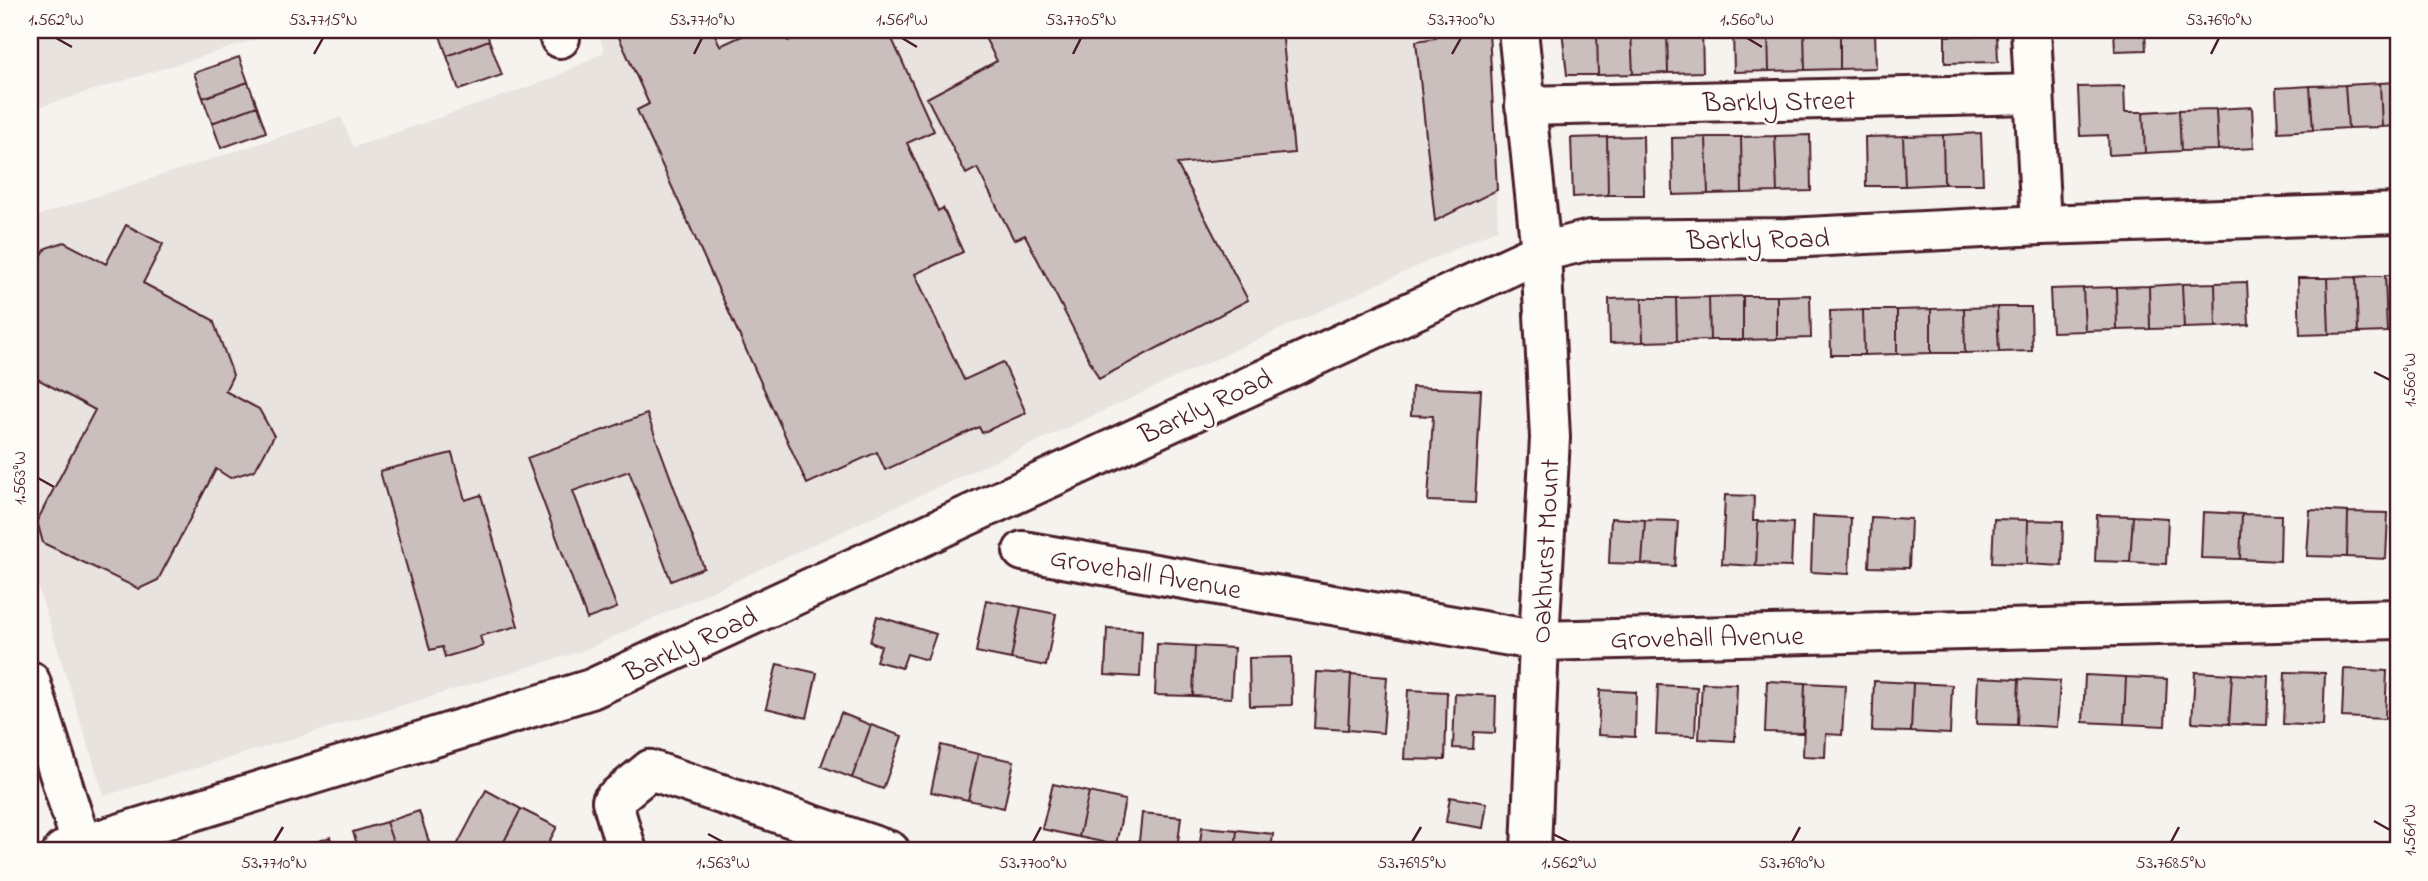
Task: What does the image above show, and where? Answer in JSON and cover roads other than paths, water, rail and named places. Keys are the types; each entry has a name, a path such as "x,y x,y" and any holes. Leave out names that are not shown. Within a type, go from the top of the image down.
{"street":[{"name":"Oakhurst Mount","path":"1518,30 1541,251 1550,438 1531,851"},
{"path":"2031,30 2041,225"},
{"name":"Barkly Street","path":"1525,106 2034,94"},
{"name":"Barkly Road","path":"73,848 591,689 1541,251 1590,240 1788,238 2041,225 2398,213"},
{"name":"Grovehall Avenue","path":"1023,551 1539,640 2398,619"},
{"path":"30,681 73,848"},
{"path":"627,851 612,801 650,771 890,851"}]}
